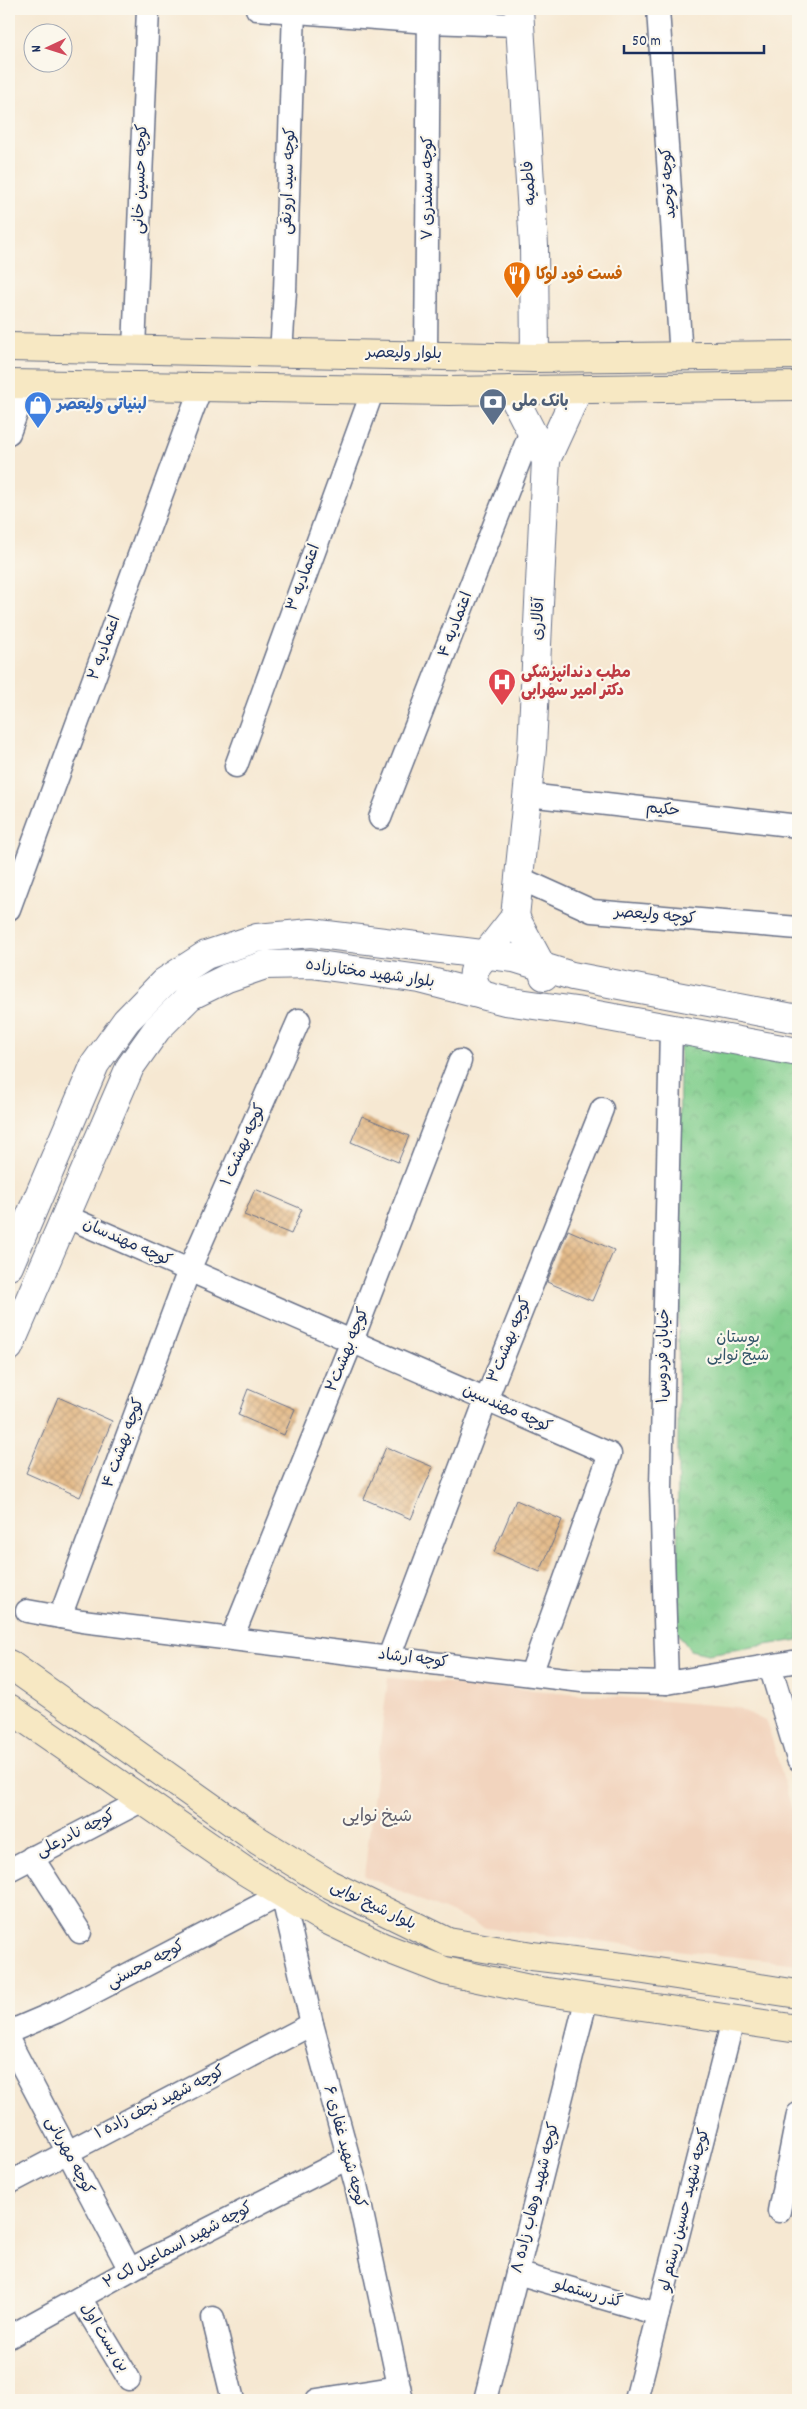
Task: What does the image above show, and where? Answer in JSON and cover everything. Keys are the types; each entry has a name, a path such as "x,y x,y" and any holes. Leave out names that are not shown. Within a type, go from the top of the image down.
{"main road":[{"name":"بلوار ولیعصر","path":"9,347 426,354 535,358 787,355"},
{"path":"18,384 372,390 578,390 787,386 787,355"},
{"name":"بلوار شیخ نوایی","path":"9,1664 259,1841 328,1884 448,1942 532,1956 631,1968 798,1994"},
{"name":"بلوار شیخ نوایی","path":"9,1708 282,1894 321,1917 383,1947 445,1971 534,1990 798,2029"}],"street":[{"name":"کوچه حسین خانی","path":"134,349 148,9"},
{"path":"257,9 519,17"},
{"name":"کوچه توحید","path":"658,9 681,357"},
{"name":"کوچه سید ارونقی","path":"281,353 286,281 294,10"},
{"name":"کوچه سمندری ۷","path":"426,354 429,15"},
{"name":"فاطمیه","path":"519,17 534,246 535,358"},
{"path":"9,433 18,384"},
{"name":"اعتمادیه ۲","path":"9,909 201,387"},
{"name":"اعتمادیه ۳","path":"236,766 372,390"},
{"path":"510,390 546,460"},
{"path":"546,460 578,390"},
{"name":"اعتمادیه ۴","path":"380,818 531,431"},
{"name":"آقالاری","path":"515,917 532,748 546,460"},
{"name":"حکیم","path":"528,795 798,826"},
{"name":"کوچه ولیعصر","path":"519,878 592,911 798,928"},
{"path":"482,995 476,988 472,977 475,968 515,917 542,967 546,988 542,995 529,1005"},
{"name":"بلوار شهید مختارزاده","path":"9,1266 95,1064 126,1021 164,982 206,955 257,938 311,933 514,958 572,976 798,1020"},
{"name":"بلوار شهید مختارزاده","path":"9,1348 130,1068 157,1029 190,996 227,978 265,965 310,964 420,978 482,995 529,1005 576,1011 798,1052"},
{"name":"کوچه بهشت ۱","path":"189,1270 299,1020"},
{"name":"خیابان فردوس۱","path":"667,1683 661,1488 671,1028"},
{"name":"کوچه بهشت۲","path":"232,1638 352,1341 460,1061"},
{"name":"کوچه بهشت۳","path":"389,1657 486,1400 602,1109"},
{"name":"کوچه مهندسان","path":"66,1216 189,1270"},
{"name":"کوچه مهندسین","path":"189,1270 610,1454 531,1674"},
{"name":"کوچه بهشت ۴","path":"60,1617 189,1270"},
{"name":"کوچه ارشاد","path":"27,1611 60,1617 582,1681 667,1683 798,1661"},
{"path":"770,1666 798,1759"},
{"name":"کوچه نادرعلی","path":"9,1870 32,1856 143,1800"},
{"path":"32,1856 80,1932"},
{"name":"کوچه شهید غفاری ۶","path":"282,1894 312,2024 348,2158 400,2394"},
{"name":"کوچه محسنی","path":"9,2032 56,2012 282,1894"},
{"name":"کوچه شهید وهاب زاده ۸","path":"485,2400 587,1997"},
{"name":"کوچه شهید حسین رستم لو","path":"636,2400 733,2020"},
{"name":"کوچه شهید نجف زاده ۱","path":"9,2183 66,2151 312,2024"},
{"name":"کوچه مهربانی","path":"9,2041 130,2270"},
{"path":"779,2211 798,2114"},
{"name":"کوچه شهید اسماعیل لک ۲","path":"9,2337 130,2270 348,2158"},
{"name":"گذر رستملو","path":"517,2274 658,2314"},
{"name":"بن بست اول","path":"80,2298 129,2379"},
{"path":"213,2318 233,2400"},
{"path":"316,2400 400,2394"}],"shaded area":[{"path":"388,1678 736,1707 767,1722 798,1831 798,1964 486,1928 364,1876"}],"green space":[{"name":"بوستان شیخ نوایی","path":"680,1039 798,1062 798,1640 708,1654 690,1650 677,1632"}],"building":[{"path":"362,1116 409,1136 398,1162 351,1142"},
{"path":"255,1189 302,1209 291,1234 244,1215"},
{"path":"568,1230 614,1250 592,1301 547,1282"},
{"path":"248,1389 295,1409 284,1435 238,1415"},
{"path":"58,1397 112,1421 80,1497 26,1473"},
{"path":"386,1447 433,1467 411,1519 364,1499"},
{"path":"516,1500 562,1520 540,1572 494,1552"}],"place":[{"name":"فست فود لوکا","path":"517,299"},
{"name":"بانک ملی","path":"493,426"},
{"name":"لبنیاتی ولیعصر","path":"38,429"},
{"name":"مطب دندانپزشکی دکتر امیر سهرابی","path":"502,706"}],"district":[{"name":"شیخ نوایی","path":"377,1817"}]}
